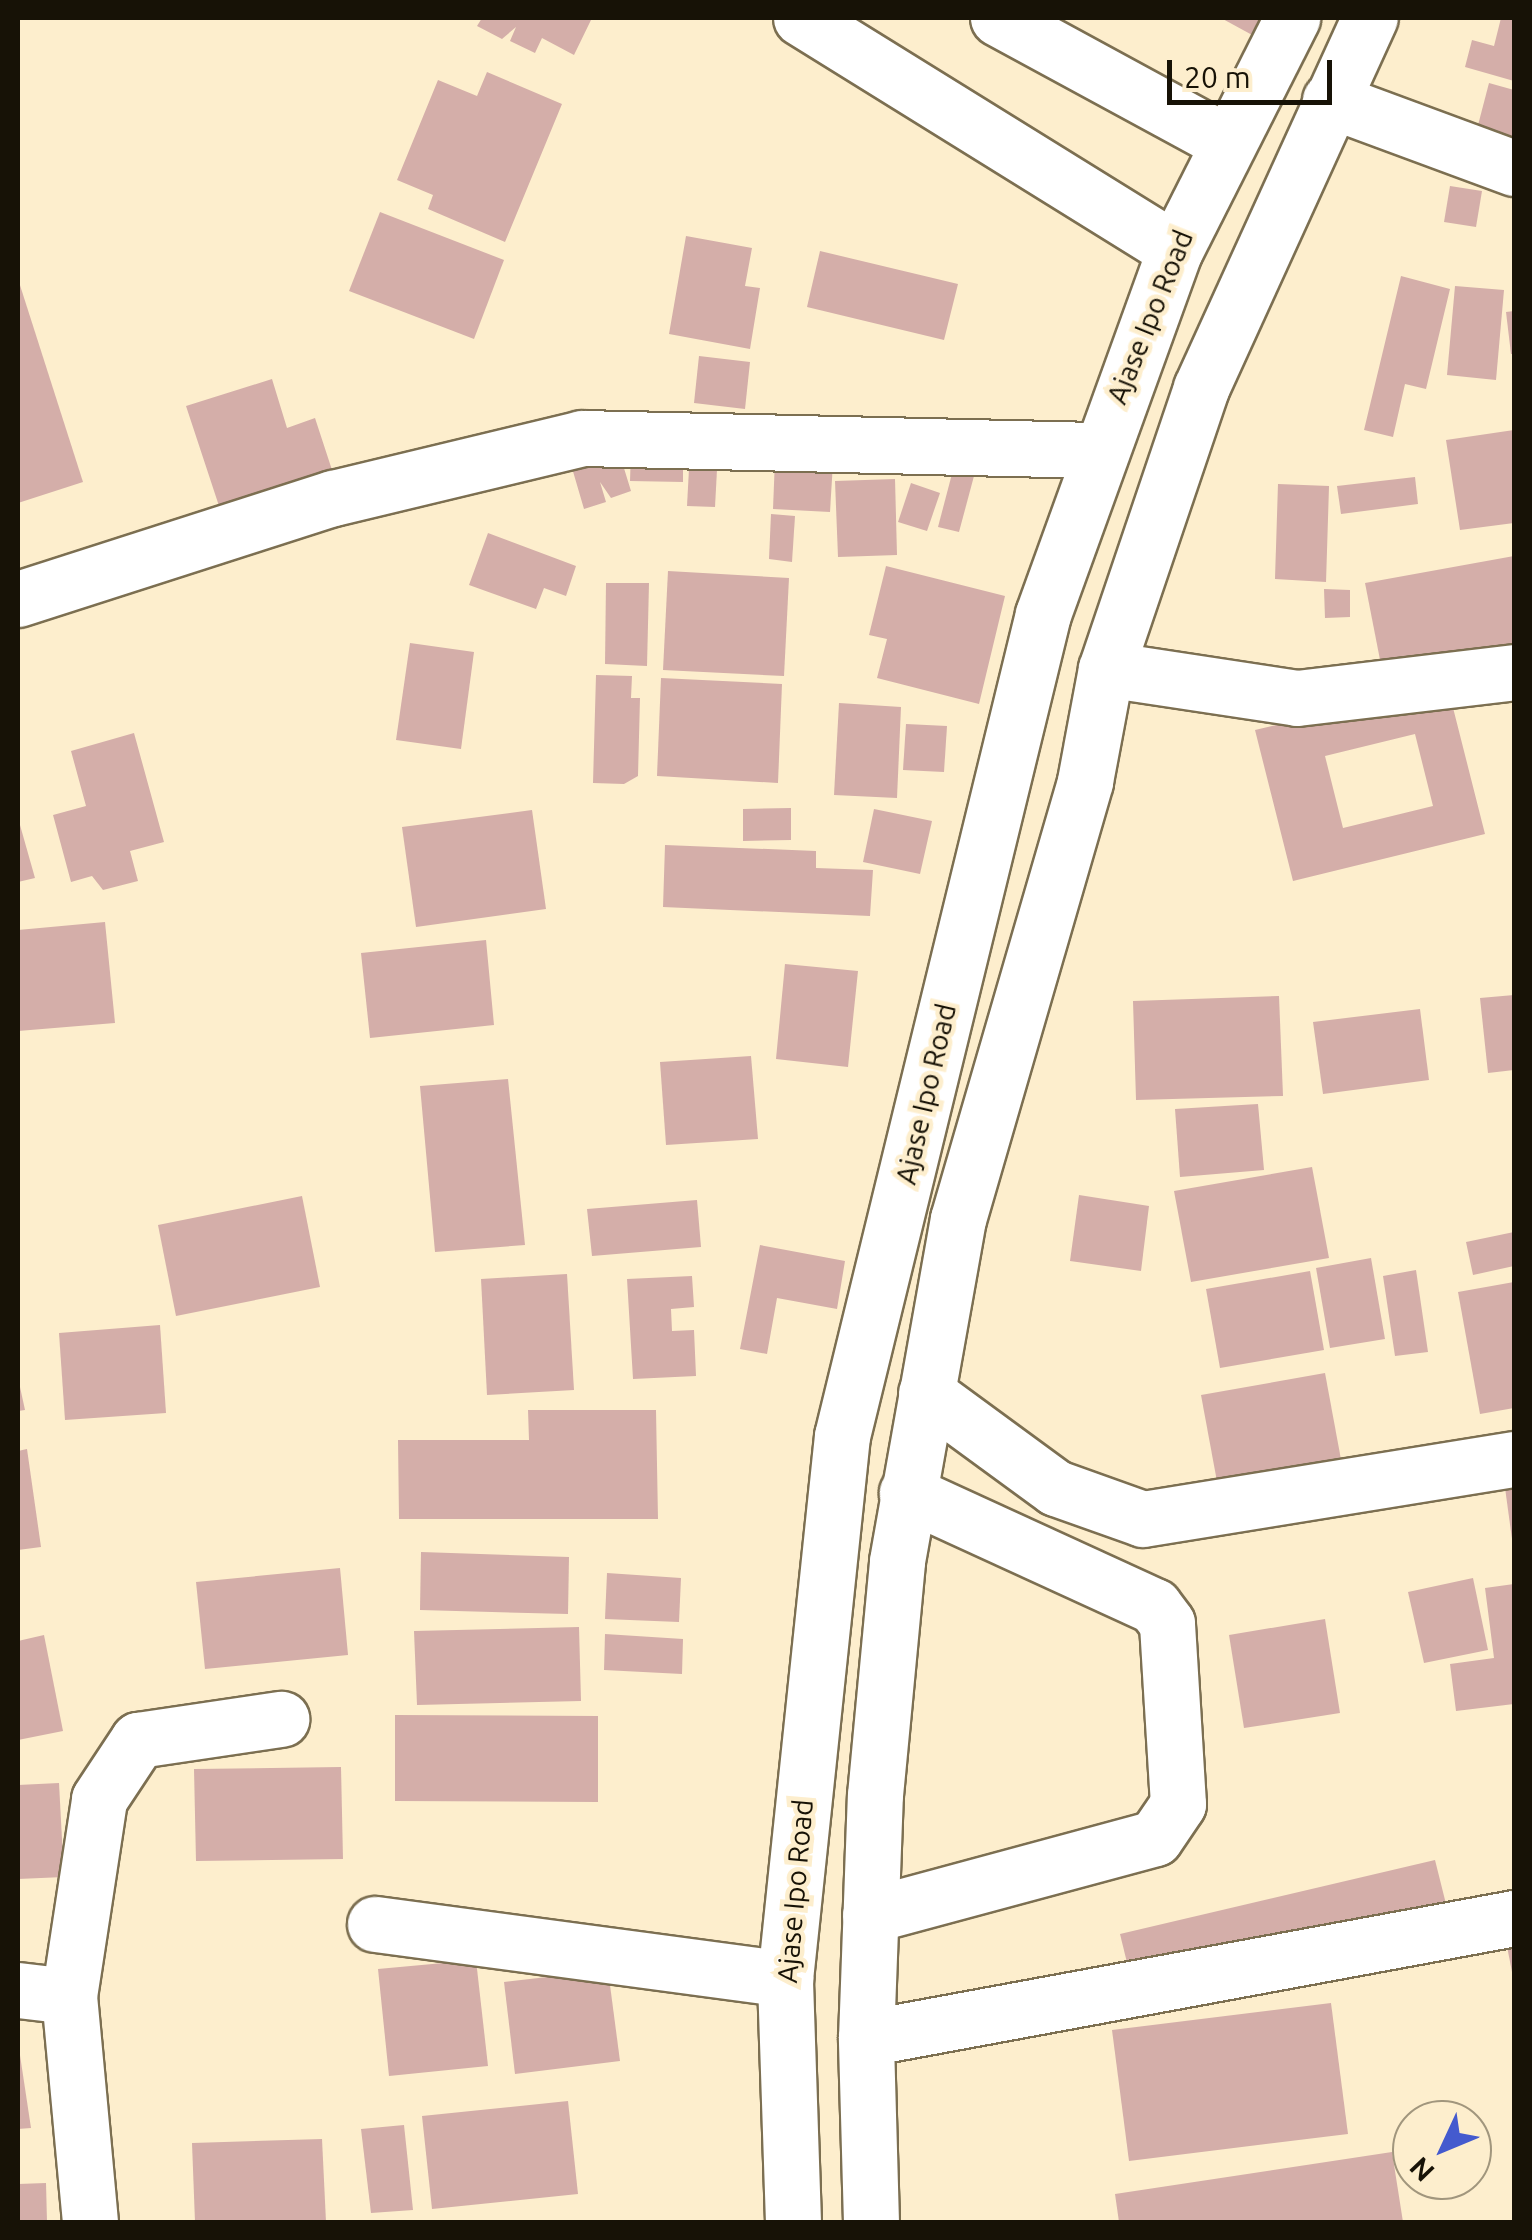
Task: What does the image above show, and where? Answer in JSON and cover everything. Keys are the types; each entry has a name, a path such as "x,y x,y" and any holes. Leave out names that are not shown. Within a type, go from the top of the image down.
{"main road":[{"path":"800,18 1175,250"},
{"path":"998,18 1226,142"},
{"name":"Ajase Ipo Road","path":"792,2222 785,1979 842,1436 1043,614 1096,450 1175,250 1226,142 1292,18"},
{"path":"872,2222 866,2038 870,1915 907,1492 958,1220 1085,781 1106,669 1200,388 1370,18"},
{"path":"1330,100 1514,168"},
{"path":"18,599 333,498 582,438 1096,450"},
{"path":"1106,669 1297,698 1514,672"},
{"path":"926,1393 1056,1488 1143,1519 1514,1459"},
{"path":"870,1915 1155,1838 1178,1804 1167,1623 1154,1606 907,1492"},
{"path":"90,2222 44,1993 112,1769 138,1740 282,1719"},
{"path":"866,2038 1514,1918"},
{"path":"374,1924 785,1979"}],"building":[{"path":"482,18 591,20 574,55 542,38 535,53 510,41 516,27 502,39 477,26"},
{"path":"1221,18 1262,18 1254,36"},
{"path":"1501,18 1514,18 1514,81 1465,67 1472,40 1494,46"},
{"path":"487,72 562,104 505,242 428,209 433,195 397,180 438,80 477,96"},
{"path":"1489,83 1514,90 1514,139 1477,129"},
{"path":"1450,186 1482,191 1476,227 1444,222"},
{"path":"380,212 504,260 474,339 349,291"},
{"path":"686,236 752,248 745,286 760,288 750,349 669,334"},
{"path":"820,251 958,284 944,340 807,307"},
{"path":"1401,276 1450,289 1426,389 1405,384 1393,437 1364,430"},
{"path":"18,279 83,482 18,503"},
{"path":"1455,286 1504,290 1496,380 1447,375"},
{"path":"1514,311 1514,354 1511,354 1506,312"},
{"path":"699,356 750,362 745,409 694,403"},
{"path":"272,379 287,428 315,418 332,470 219,506 186,406"},
{"path":"1514,430 1514,523 1460,530 1446,440"},
{"path":"631,450 683,451 683,482 630,481"},
{"path":"690,450 718,451 715,507 687,506"},
{"path":"619,452 631,491 611,498 600,482 606,502 584,509 572,468"},
{"path":"775,459 833,462 830,512 773,509"},
{"path":"953,470 974,476 959,532 938,527"},
{"path":"1415,477 1418,504 1341,514 1337,486"},
{"path":"895,479 897,555 838,557 835,481"},
{"path":"911,483 940,493 927,531 898,522"},
{"path":"1278,484 1329,486 1326,582 1275,579"},
{"path":"771,514 795,516 792,562 769,559"},
{"path":"488,533 576,566 566,596 544,588 536,609 469,585"},
{"path":"1514,556 1514,646 1382,670 1365,583"},
{"path":"886,566 1005,596 979,704 877,678 887,639 869,635"},
{"path":"668,571 789,578 784,676 663,670"},
{"path":"606,583 649,583 647,666 605,664"},
{"path":"1324,589 1350,590 1350,617 1325,618"},
{"path":"410,643 474,652 461,749 396,740"},
{"path":"596,675 632,676 631,698 640,698 638,776 624,784 593,783"},
{"path":"661,678 782,684 778,783 657,776"},
{"path":"1447,684 1485,834 1293,881 1255,730","holes":["1415,734 1433,806 1343,828 1325,756"]},
{"path":"839,703 901,707 897,798 834,795"},
{"path":"906,724 947,726 944,772 903,770"},
{"path":"134,733 164,842 130,851 138,881 103,890 92,876 71,882 53,815 86,806 71,751"},
{"path":"791,808 791,840 743,841 743,809"},
{"path":"874,809 932,821 920,874 863,862"},
{"path":"532,810 546,909 416,927 402,827"},
{"path":"18,818 35,878 18,882"},
{"path":"665,845 816,851 816,868 873,870 870,916 663,907"},
{"path":"105,922 115,1023 18,1031 18,930"},
{"path":"486,940 494,1025 370,1038 361,953"},
{"path":"785,964 858,971 848,1067 776,1059"},
{"path":"1514,995 1514,1070 1488,1073 1480,998"},
{"path":"1279,996 1283,1096 1136,1100 1133,1001"},
{"path":"1420,1009 1429,1080 1323,1094 1313,1022"},
{"path":"751,1056 758,1139 666,1145 660,1062"},
{"path":"508,1079 525,1245 435,1252 420,1086"},
{"path":"1258,1104 1264,1170 1180,1177 1175,1109"},
{"path":"1312,1167 1329,1258 1191,1282 1174,1191"},
{"path":"1079,1195 1149,1206 1141,1271 1070,1261"},
{"path":"302,1196 320,1287 176,1316 158,1225"},
{"path":"697,1200 701,1247 592,1256 587,1209"},
{"path":"1514,1232 1514,1266 1473,1275 1466,1242"},
{"path":"760,1245 845,1261 837,1309 777,1298 767,1354 740,1349"},
{"path":"1371,1258 1385,1339 1330,1348 1316,1268"},
{"path":"1416,1270 1428,1352 1395,1356 1383,1276"},
{"path":"1310,1271 1324,1350 1220,1368 1206,1289"},
{"path":"567,1274 574,1390 487,1395 481,1279"},
{"path":"692,1276 694,1307 671,1309 672,1331 694,1330 696,1376 633,1379 627,1279"},
{"path":"1514,1282 1514,1408 1480,1414 1458,1292"},
{"path":"160,1325 166,1413 65,1420 59,1333"},
{"path":"1325,1373 1342,1465 1218,1487 1201,1395"},
{"path":"18,1378 25,1410 18,1411"},
{"path":"528,1410 656,1410 658,1519 399,1519 398,1440 529,1440"},
{"path":"27,1449 41,1547 18,1550 18,1451"},
{"path":"1514,1472 1514,1539 1512,1539 1503,1473"},
{"path":"421,1552 569,1557 568,1614 420,1610"},
{"path":"340,1568 348,1655 205,1669 196,1582"},
{"path":"607,1573 681,1578 679,1622 605,1619"},
{"path":"1473,1578 1488,1650 1424,1663 1408,1592"},
{"path":"1514,1584 1514,1704 1456,1711 1450,1664 1494,1658 1485,1588"},
{"path":"1325,1619 1340,1713 1244,1728 1229,1635"},
{"path":"579,1627 581,1701 417,1705 414,1631"},
{"path":"605,1634 683,1639 682,1674 604,1670"},
{"path":"44,1635 63,1731 18,1740 18,1641"},
{"path":"395,1715 598,1716 598,1802 395,1801"},
{"path":"341,1767 343,1859 196,1861 194,1769"},
{"path":"59,1783 64,1877 18,1879 18,1785"},
{"path":"1435,1860 1446,1904 1131,1979 1120,1934"},
{"path":"1514,1929 1514,1977 1513,1977 1504,1931"},
{"path":"476,1960 488,2066 389,2076 378,1969"},
{"path":"608,1970 620,2061 515,2074 504,1982"},
{"path":"1331,2003 1348,2134 1129,2161 1112,2030"},
{"path":"18,2042 31,2128 18,2129"},
{"path":"568,2101 578,2194 432,2209 422,2116"},
{"path":"404,2125 413,2210 371,2213 361,2129"},
{"path":"322,2139 326,2222 195,2222 192,2143"},
{"path":"1392,2152 1392,2200 1400,2200 1403,2222 1119,2222 1115,2194"},
{"path":"46,2183 47,2222 18,2222 18,2184"}]}
